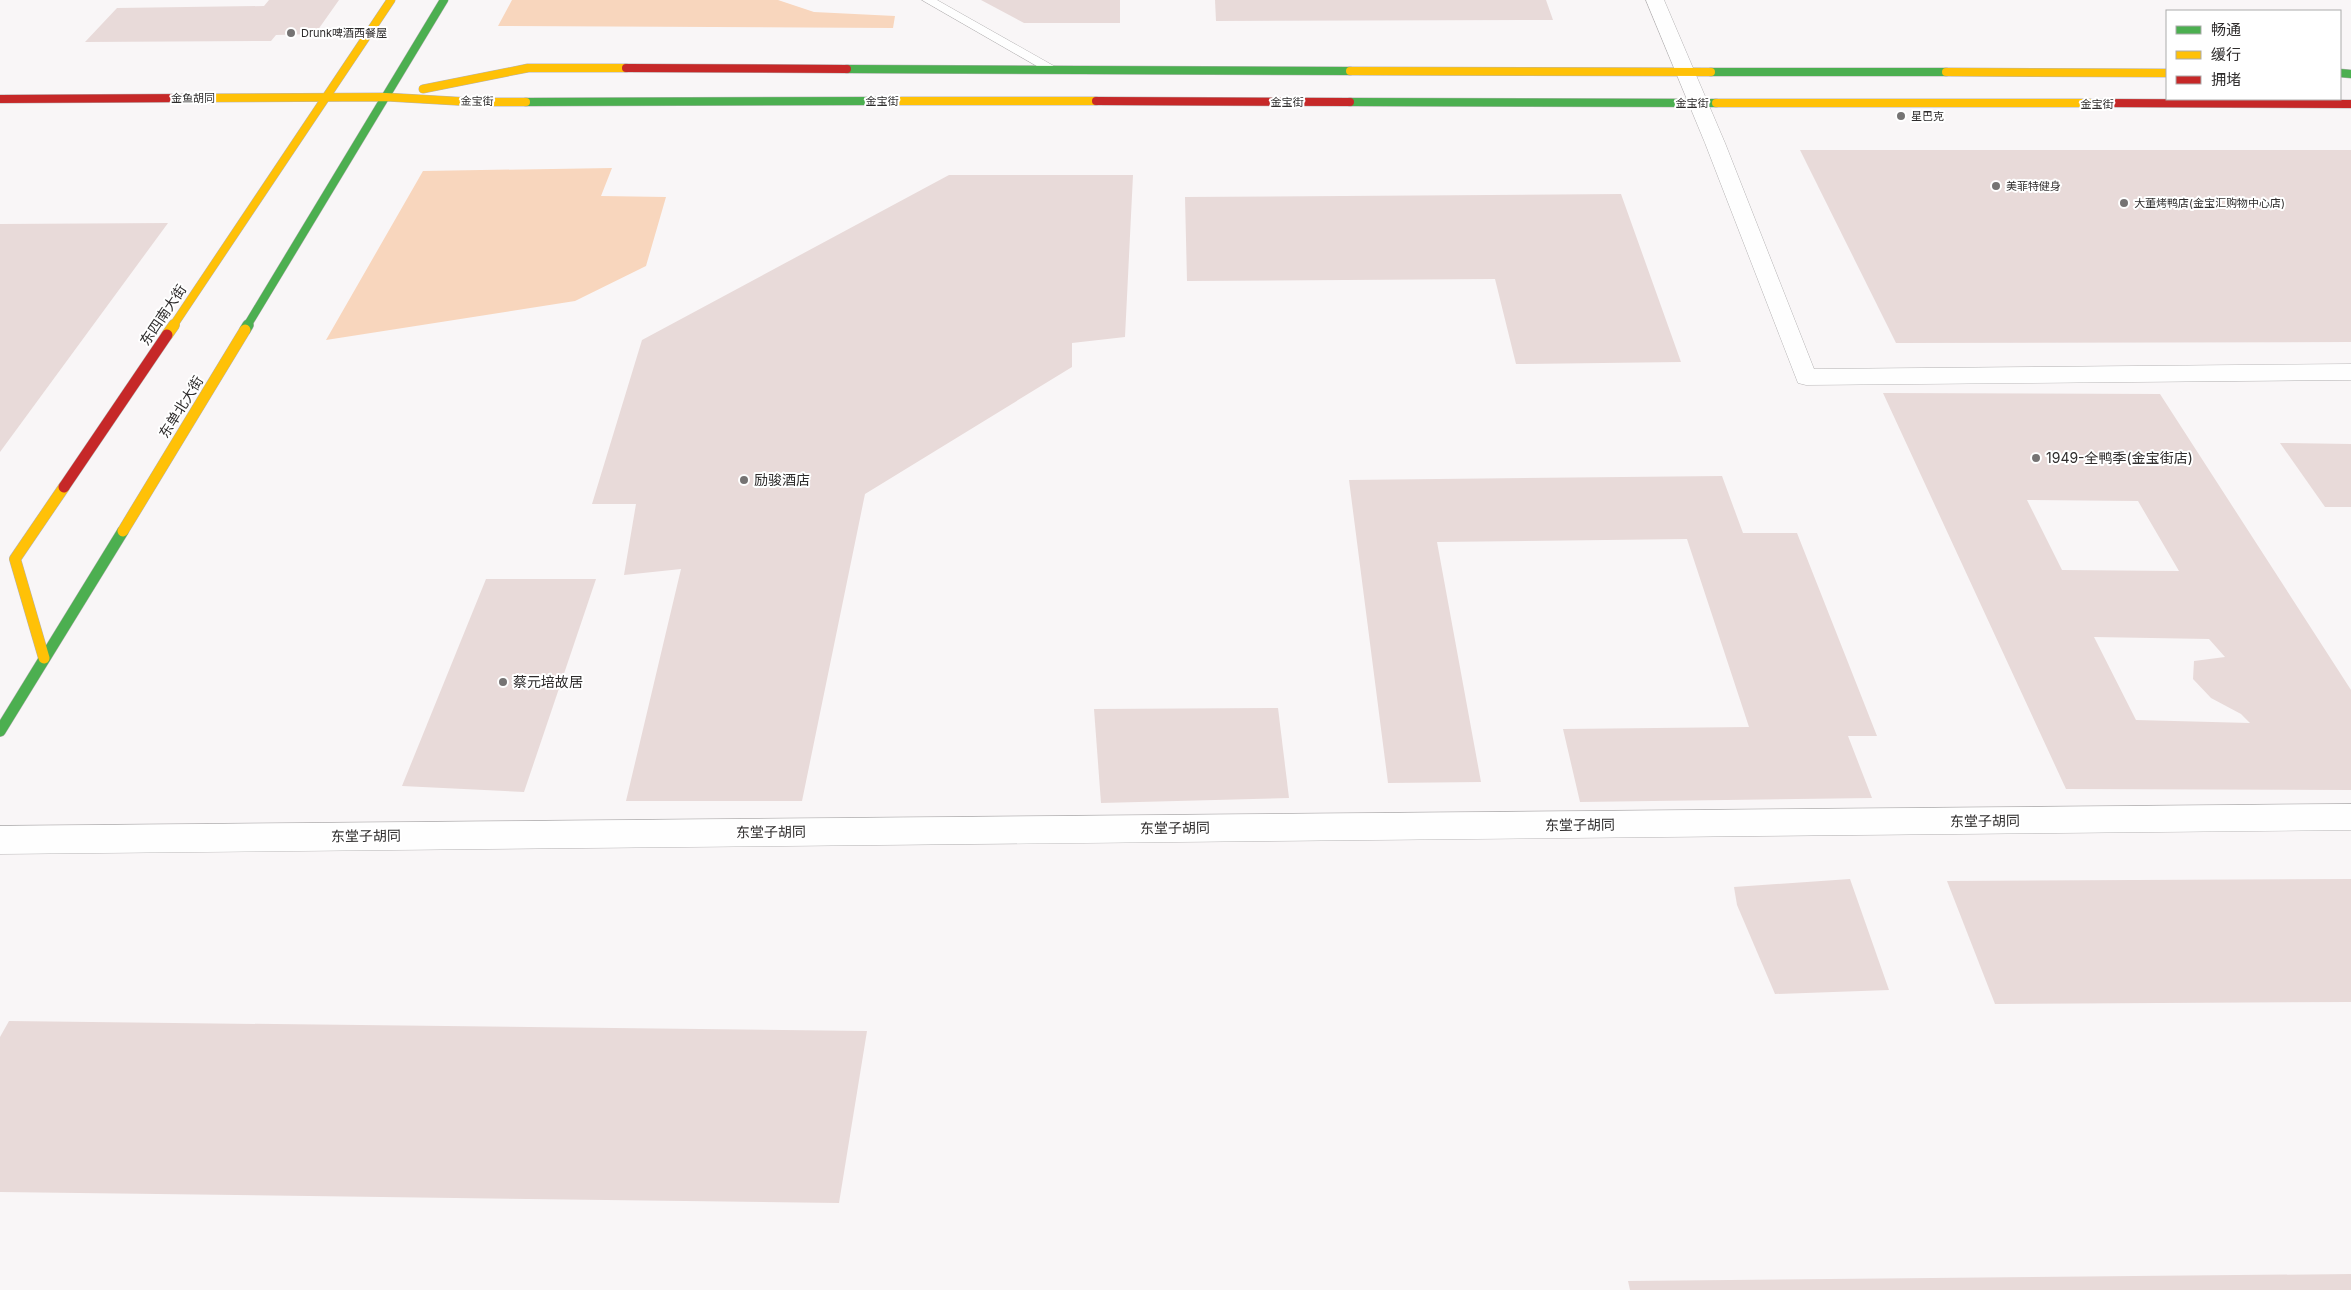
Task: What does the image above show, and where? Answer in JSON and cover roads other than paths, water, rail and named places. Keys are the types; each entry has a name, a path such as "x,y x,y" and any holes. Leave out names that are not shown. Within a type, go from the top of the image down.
{"main road":[{"name":"东四南大街","path":"44,658 15,559 391,0"},
{"path":"386,97 444,0"},
{"name":"金宝街","path":"386,97 528,68 2166,73"},
{"name":"金鱼胡同","path":"0,99 386,97"},
{"name":"金宝街","path":"386,97 472,102 967,101 2351,104"},
{"name":"东单北大街","path":"0,730 386,97"}],"street":[{"path":"1655,0 1686,72 1806,376 2351,372"},
{"name":"东堂子胡同","path":"0,840 2351,817"}],"lane":[{"path":"928,0 1054,70"}],"place":[{"name":"Drunk啤酒西餐屋","path":"291,33"},
{"name":"星巴克","path":"1901,116"},
{"name":"美菲特健身","path":"1996,186"},
{"name":"大董烤鸭店(金宝汇购物中心店)","path":"2124,203"},
{"name":"1949-全鸭季(金宝街店)","path":"2036,458"},
{"name":"励骏酒店","path":"744,480"},
{"name":"蔡元培故居","path":"503,682"}]}
